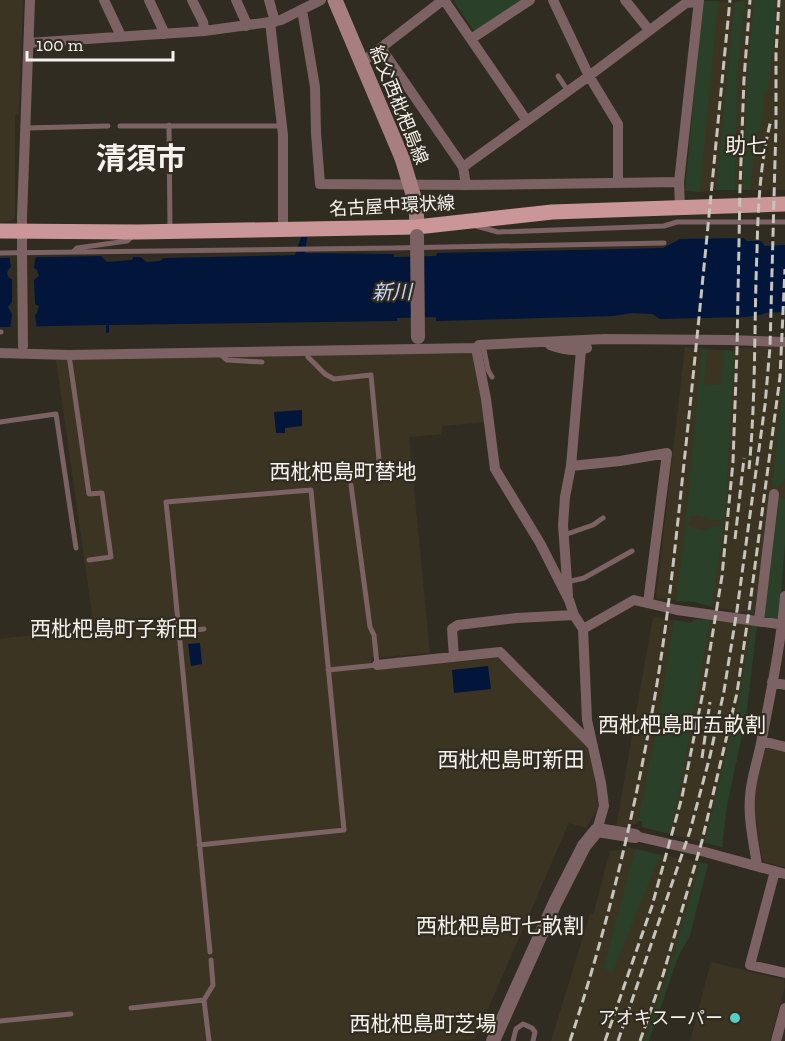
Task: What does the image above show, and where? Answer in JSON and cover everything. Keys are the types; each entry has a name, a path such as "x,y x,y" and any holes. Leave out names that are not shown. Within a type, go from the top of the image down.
{"main road":[{"name":"給父西枇杷島線","path":"335,0 402,158 416,204 417,232"},
{"name":"名古屋中環状線","path":"0,231 417,232 464,222 552,212 785,204"}],"street":[{"path":"23,350 22,231 30,0"},
{"path":"104,0 121,36"},
{"path":"149,0 165,34"},
{"path":"192,0 203,22 204,31"},
{"path":"236,0 246,26"},
{"path":"270,0 282,126 283,230"},
{"path":"29,43 246,26 272,22 321,0"},
{"path":"361,63 443,0 527,121"},
{"path":"471,39 530,0"},
{"path":"553,0 589,76 618,124 618,183"},
{"path":"625,0 649,30"},
{"path":"463,166 686,3 698,1 679,182 680,207"},
{"path":"302,10 315,87 320,184 466,185 679,182"},
{"path":"381,48 463,166 466,185"},
{"path":"417,232 418,343"},
{"path":"0,353 23,350 69,355 307,351 418,343 479,346 605,339 785,342"},
{"path":"544,342 569,350 581,350 605,339"},
{"path":"479,346 495,469 540,543 583,629 588,720 604,806 597,830 584,846 555,903 493,1041"},
{"path":"569,600 563,525 571,466 581,350"},
{"path":"571,466 667,453 648,603"},
{"path":"759,621 774,494"},
{"path":"757,866 750,814 750,795 784,624 785,596"},
{"path":"583,629 634,600 677,610 784,624"},
{"path":"454,657 452,629 458,624 574,615"},
{"path":"377,664 500,652 593,746"},
{"path":"772,682 785,685"},
{"path":"762,741 785,747"},
{"path":"597,830 705,852 780,872 750,965 785,973"},
{"path":"776,1041 785,1008"}],"lane":[{"path":"558,76 567,92"},
{"path":"169,125 170,232"},
{"path":"26,128 108,126"},
{"path":"120,126 282,126"},
{"path":"464,222 498,232 664,226 677,222 785,222"},
{"path":"73,252 77,248 127,241 137,232"},
{"path":"0,253 664,243"},
{"path":"479,346 492,378"},
{"path":"307,351 308,357 325,374 334,378 371,375 380,471"},
{"path":"219,352 226,360 262,362"},
{"path":"69,355 89,494 102,493 111,557 89,560"},
{"path":"0,422 56,414 76,548"},
{"path":"328,670 377,664 351,485"},
{"path":"200,844 344,830 311,490 166,502 210,952"},
{"path":"564,536 593,525 603,518"},
{"path":"567,582 584,578 632,551"},
{"path":"179,632 204,629"},
{"path":"209,1041 204,1000 213,984 211,960"},
{"path":"130,1008 204,1000"},
{"path":"0,1021 71,1014"},
{"path":"513,1041 516,1029 523,1024 535,1032 533,1041"}],"shaded area":[{"path":"0,0 23,0 19,114 15,115 15,218 11,221 0,222"},
{"path":"785,0 785,190 685,191 703,1"},
{"path":"760,346 785,347 785,499 777,496 766,527 754,614 695,602 656,598 685,347 733,351 734,347 759,349"},
{"path":"299,354 472,354 485,422 442,426 442,434 409,437 430,653 371,658 372,670 499,658 590,750 598,808 586,828 569,823 475,1039 447,1041 0,1041 0,639 94,628 56,360"},
{"path":"653,617 692,623 693,620 710,619 752,624 746,717 727,805 722,847 642,827 642,821 616,827"},
{"path":"768,747 785,752 785,867 765,862 762,859 755,814 754,797 764,750"},
{"path":"630,848 708,864 690,935 678,957 649,1041 551,1041 590,914 593,915 610,851"},
{"name":"アオキスーパー","path":"711,962 784,980 785,987 770,1041 690,1041"}],"green space":[{"path":"453,0 524,0 474,31"},
{"path":"754,0 776,0 774,49 769,90 764,93 764,108 750,190 743,190 747,79"},
{"path":"703,1 718,1 700,192 685,191"},
{"path":"745,1 737,78 735,190 716,190 735,2"},
{"path":"702,349 707,350 704,384 721,385 724,350 734,351 726,501 712,607 695,602 676,601","holes":["697,515 722,520 722,526 703,530 688,526 690,516"]},
{"path":"785,370 785,479 778,487 772,487"},
{"path":"777,496 785,499 785,544 779,617 775,620 763,617"},
{"path":"710,619 687,754 670,834 642,827 643,821 638,821 658,721 674,620 693,623 693,620"},
{"path":"752,624 757,625 746,717 727,805 722,847 705,843 738,706"},
{"path":"635,849 660,855 613,972 604,968"},
{"path":"700,863 708,864 690,935 678,957 649,1041 644,1041 672,960"}],"water":[{"name":"新川","path":"301,237 307,237 305,253 394,254 394,257 436,256 437,253 663,248 680,239 743,238 747,241 761,241 765,246 785,245 785,312 746,317 660,319 652,314 632,313 613,316 436,321 436,317 397,318 397,321 109,325 109,333 106,333 106,325 0,327 0,258 101,256 107,262 140,257 147,262 160,261 164,258 295,255"},
{"path":"302,410 302,426 285,428 285,433 276,433 274,412"},
{"path":"307,460 309,478 272,481 272,462"},
{"path":"200,643 202,664 191,666 188,644"},
{"path":"488,666 491,689 454,693 452,670"}],"pier":[{"path":"36,254 34,268 39,276 34,280 35,304 39,306 35,315 37,329 10,330 12,314 8,307 12,302 12,279 7,274 11,267 9,255"}],"railway":[{"path":"570,1041 618,876 637,792 658,675 697,341 730,0"},
{"path":"605,1041 652,906 682,797 704,687 722,576 733,462 744,79 750,0"},
{"path":"618,1041 690,831 724,691 737,610 765,405 770,347 779,0"},
{"path":"749,469 754,387 759,201 764,152 771,120"},
{"path":"640,1041 663,975 702,841 737,693 780,377 785,269"},
{"path":"735,539 744,458"},
{"path":"702,758 710,702"}],"place":[{"name":"アオキスーパー","path":"735,1018"}],"district":[{"name":"助七","path":"746,145"},
{"name":"清須市","path":"141,159"},
{"name":"西枇杷島町替地","path":"343,471"},
{"name":"西枇杷島町子新田","path":"114,628"},
{"name":"西枇杷島町五畝割","path":"682,724"},
{"name":"西枇杷島町新田","path":"511,759"},
{"name":"西枇杷島町七畝割","path":"500,925"},
{"name":"西枇杷島町芝場","path":"423,1023"}]}
